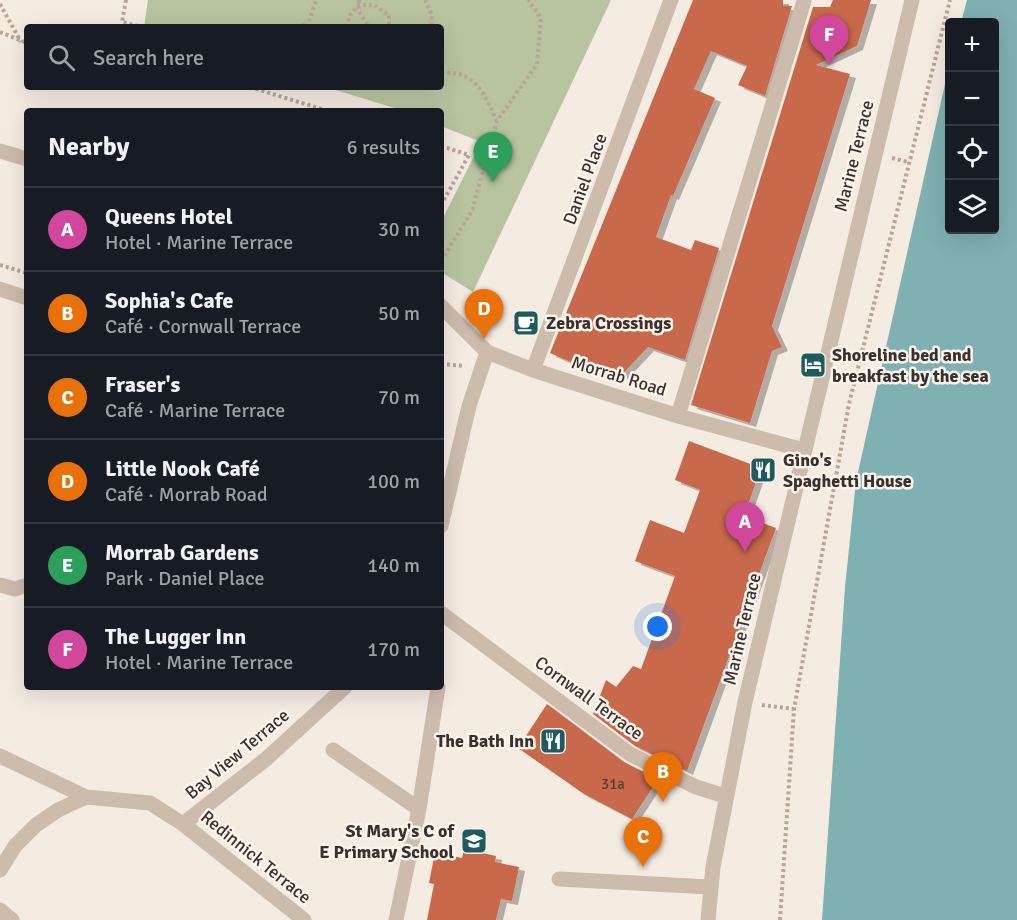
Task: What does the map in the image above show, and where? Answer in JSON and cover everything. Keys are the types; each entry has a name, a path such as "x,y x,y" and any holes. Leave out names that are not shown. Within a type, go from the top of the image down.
{"street":[{"name":"Daniel Place","path":"533,370 671,0"},
{"path":"678,416 803,0"},
{"name":"Marine Terrace","path":"708,920 710,887 725,796 804,450 912,0"},
{"path":"0,151 24,158"},
{"path":"0,289 24,297"},
{"name":"Morrab Road","path":"444,309 487,352 533,370 678,416 804,450"},
{"path":"444,514 470,406 487,352"},
{"path":"0,585 15,589 24,586"},
{"name":"Cornwall Terrace","path":"444,615 630,754 696,787 725,796"},
{"name":"Bay View Terrace","path":"86,797 150,803 183,824 266,759 342,690"},
{"path":"396,920 419,809 438,690"},
{"path":"333,750 419,809"},
{"path":"0,756 86,797"},
{"path":"0,870 15,846 36,825 58,810 86,797"},
{"name":"Redinnick Terrace","path":"183,824 304,920"},
{"path":"560,879 710,887"},
{"path":"0,910 12,920"}],"path":[{"path":"126,0 122,22 130,24"},
{"path":"307,24 316,0"},
{"path":"425,0 432,15 431,24"},
{"path":"444,256 472,211 497,121 537,64 542,18 528,0"},
{"path":"780,920 794,709 849,404 950,0"},
{"path":"347,24 359,2"},
{"path":"359,2 360,12 367,24"},
{"path":"359,2 374,5 389,15 389,24"},
{"path":"0,4 21,42"},
{"path":"0,32 24,42"},
{"path":"444,71 453,72 481,85 497,121"},
{"path":"260,90 318,108"},
{"path":"444,147 469,154 444,200"},
{"path":"897,159 908,162"},
{"path":"903,182 910,184"},
{"path":"0,265 24,272"},
{"path":"771,706 794,709"}],"green space":[{"path":"148,0 611,0 473,292 444,274 444,216 481,142 444,127 444,108 394,108 336,90 444,90 444,24 144,24"}],"water":[{"path":"967,0 1017,0 1017,920 822,920 845,587 856,481 945,84 945,234 999,234 999,18 962,18"}],"building":[{"path":"693,0 783,0 783,6 792,6 765,96 738,85 747,66 711,51 694,89 715,98 673,196 671,195 656,237 691,250 695,240 719,248 685,360 648,347 616,381 550,353"},
{"path":"833,0 871,0 857,46 816,65 850,74 772,326 782,347 772,351 750,423 691,405 813,7 830,7"},
{"path":"689,441 761,468 744,516 776,528 687,771 635,746 593,714 606,680 616,687 633,666 641,669 675,576 635,561 650,520 684,533 700,490 675,480"},
{"path":"547,704 624,762 658,779 632,819 584,794 518,748"},
{"path":"464,849 496,856 495,862 519,867 512,901 501,899 496,920 427,920 434,884 429,883 435,852 462,858"}],"place":[{"name":"The Lugger Inn","path":"829,65"},
{"name":"Morrab Gardens","path":"493,182"},
{"name":"Zebra Crossings","path":"526,323"},
{"name":"Little Nook Café","path":"484,339"},
{"name":"Shoreline bed and breakfast by the sea","path":"813,365"},
{"name":"Gino's Spaghetti House","path":"763,470"},
{"name":"Queens Hotel","path":"745,552"},
{"name":"The Bath Inn","path":"553,741"},
{"name":"Sophia's Cafe","path":"663,802"},
{"name":"St Mary's C of E Primary School","path":"474,841"},
{"name":"Fraser's","path":"643,867"}]}
